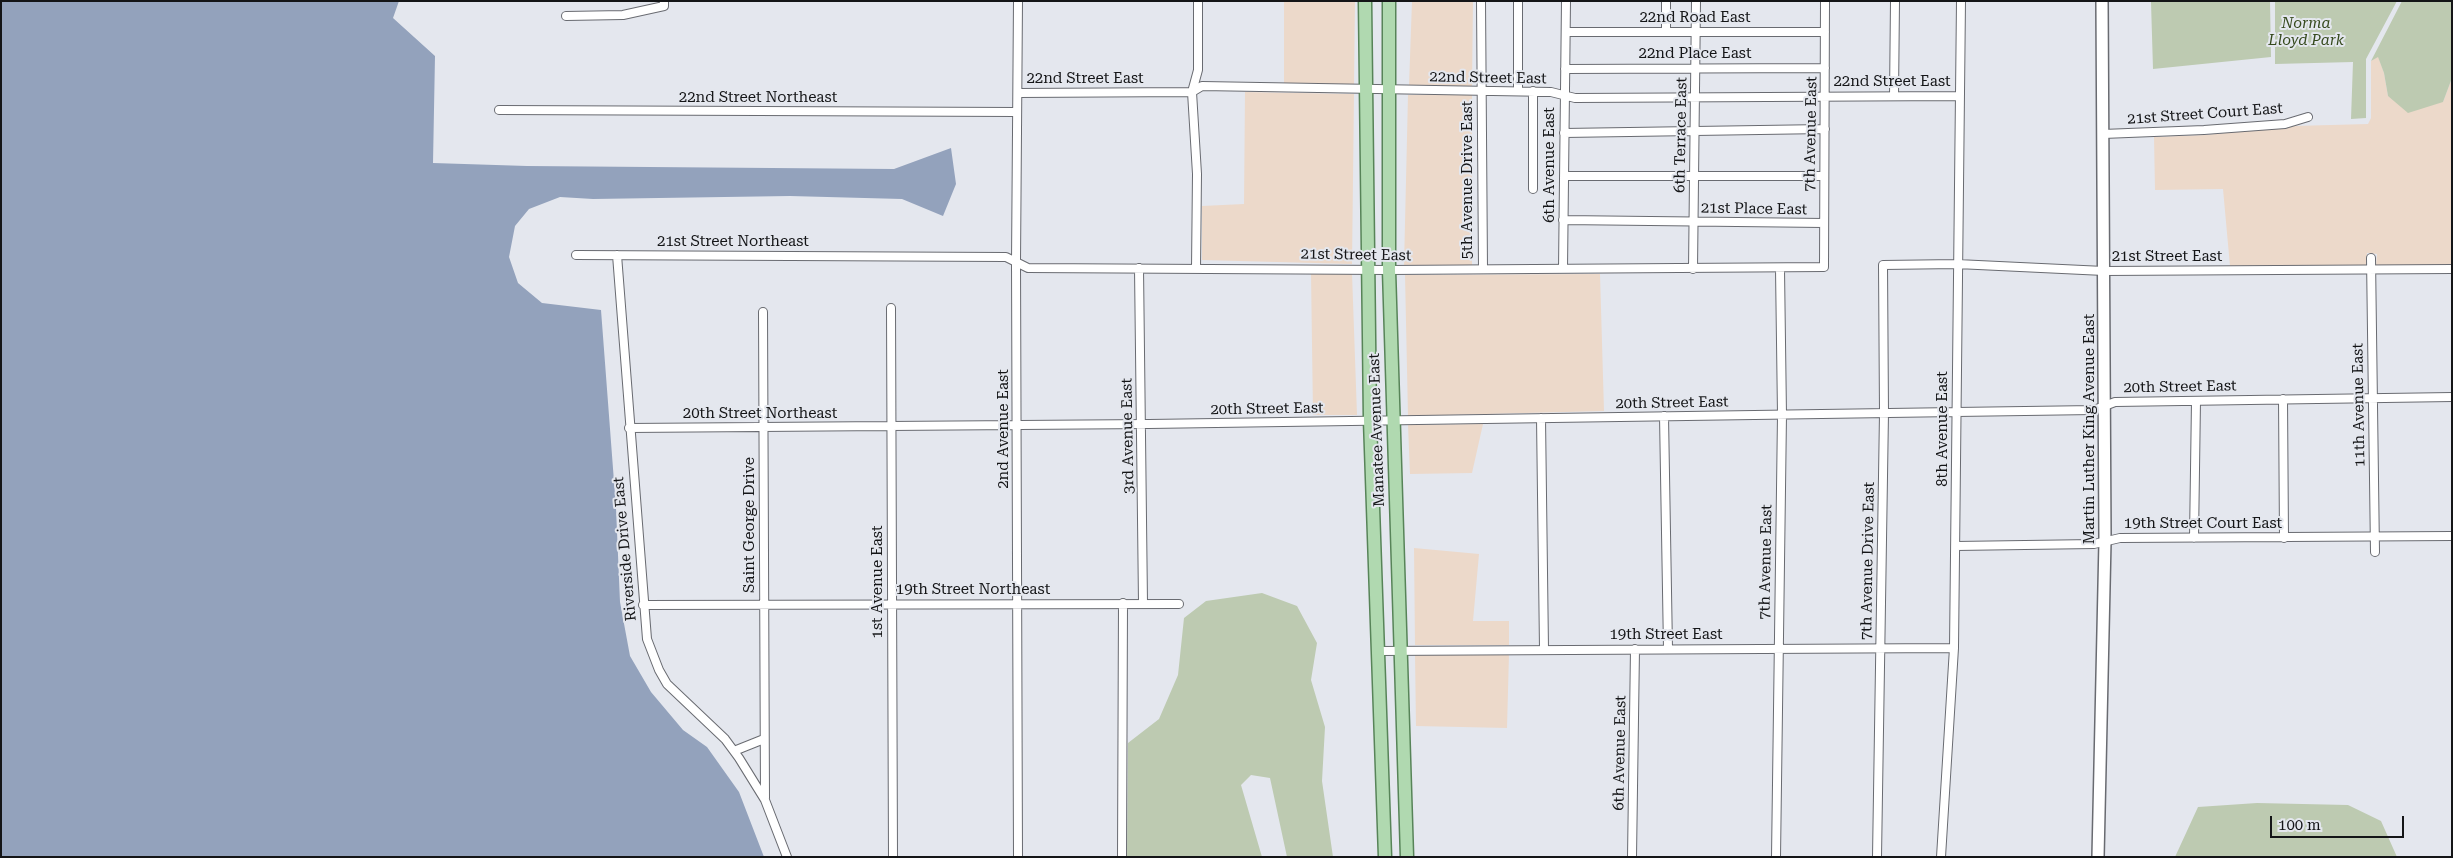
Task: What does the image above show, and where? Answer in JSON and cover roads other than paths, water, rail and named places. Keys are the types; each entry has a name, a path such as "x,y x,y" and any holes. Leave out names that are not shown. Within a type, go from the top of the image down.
{"main road":[{"name":"Manatee Avenue East","path":"1365,1 1370,420 1385,857"},
{"name":"Manatee Avenue East","path":"1389,1 1389,270 1407,857"}],"street":[{"path":"566,16 622,15 664,6 664,1"},
{"name":"2nd Avenue East","path":"1018,1 1016,262 1018,857"},
{"path":"1196,268 1197,174 1192,92 1198,70 1198,1"},
{"name":"5th Avenue Drive East","path":"1481,1 1483,270"},
{"path":"1518,1 1518,91"},
{"name":"6th Avenue East","path":"1563,269 1566,1"},
{"path":"1666,1 1666,31"},
{"name":"6th Terrace East","path":"1694,269 1696,1"},
{"name":"7th Avenue East","path":"1824,267 1825,1"},
{"path":"1894,96 1895,1"},
{"name":"8th Avenue East","path":"1941,857 1954,648 1961,1"},
{"name":"Martin Luther King Avenue East","path":"2098,857 2106,541 2102,1"},
{"name":"22nd Road East","path":"1566,32 1825,32"},
{"name":"22nd Place East","path":"1565,69 1825,68"},
{"name":"22nd Street East","path":"1018,93 1192,92 1202,86 1389,91 1533,91 1575,98 1959,96"},
{"path":"1533,91 1533,189"},
{"name":"22nd Street Northeast","path":"499,110 1017,112"},
{"name":"21st Street Court East","path":"2103,134 2204,130 2285,124 2308,117"},
{"path":"1564,132 1825,129"},
{"path":"1564,176 1824,176"},
{"name":"21st Place East","path":"1564,220 1824,223"},
{"name":"21st Street Northeast","path":"576,255 890,256"},
{"name":"Riverside Drive East","path":"617,256 647,639 659,670 678,696 725,739 764,800"},
{"name":"21st Street East","path":"890,256 1006,257 1028,268 1483,270 1824,267"},
{"name":"11th Avenue East","path":"2371,258 2375,552"},
{"name":"21st Street East","path":"1883,265 1957,264 2104,271 2452,269"},
{"name":"7th Avenue Drive East","path":"1878,857 1884,413 1883,265"},
{"name":"3rd Avenue East","path":"1139,268 1143,603"},
{"name":"7th Avenue East","path":"1776,857 1782,415 1780,268"},
{"name":"1st Avenue East","path":"891,308 893,857"},
{"name":"Saint George Drive","path":"763,312 764,800"},
{"name":"20th Street East","path":"891,427 2094,410 2115,402 2452,397"},
{"path":"2283,399 2284,538"},
{"path":"2194,538 2196,401"},
{"path":"1664,416 1668,649"},
{"path":"1541,418 1544,649"},
{"name":"20th Street Northeast","path":"629,428 891,427"},
{"name":"19th Street Court East","path":"1956,546 2094,544 2120,538 2452,536"},
{"path":"643,604 764,603"},
{"name":"19th Street Northeast","path":"764,603 1123,603"},
{"path":"1122,857 1123,603 1179,604"},
{"name":"19th Street East","path":"1378,651 1954,648"},
{"name":"6th Avenue East","path":"1632,857 1635,649"},
{"path":"734,751 764,739"},
{"path":"764,800 786,857"}],"water":[{"path":"1,1 399,1 393,18 435,56 433,163 527,166 894,169 951,148 956,184 943,216 902,199 790,196 593,199 560,197 529,209 515,226 509,257 518,283 542,303 601,310 616,508 620,602 630,656 651,692 683,730 707,747 739,792 764,857 1,857"}],"park label":[{"name":"Norma Lloyd Park","path":"2306,32"}]}
